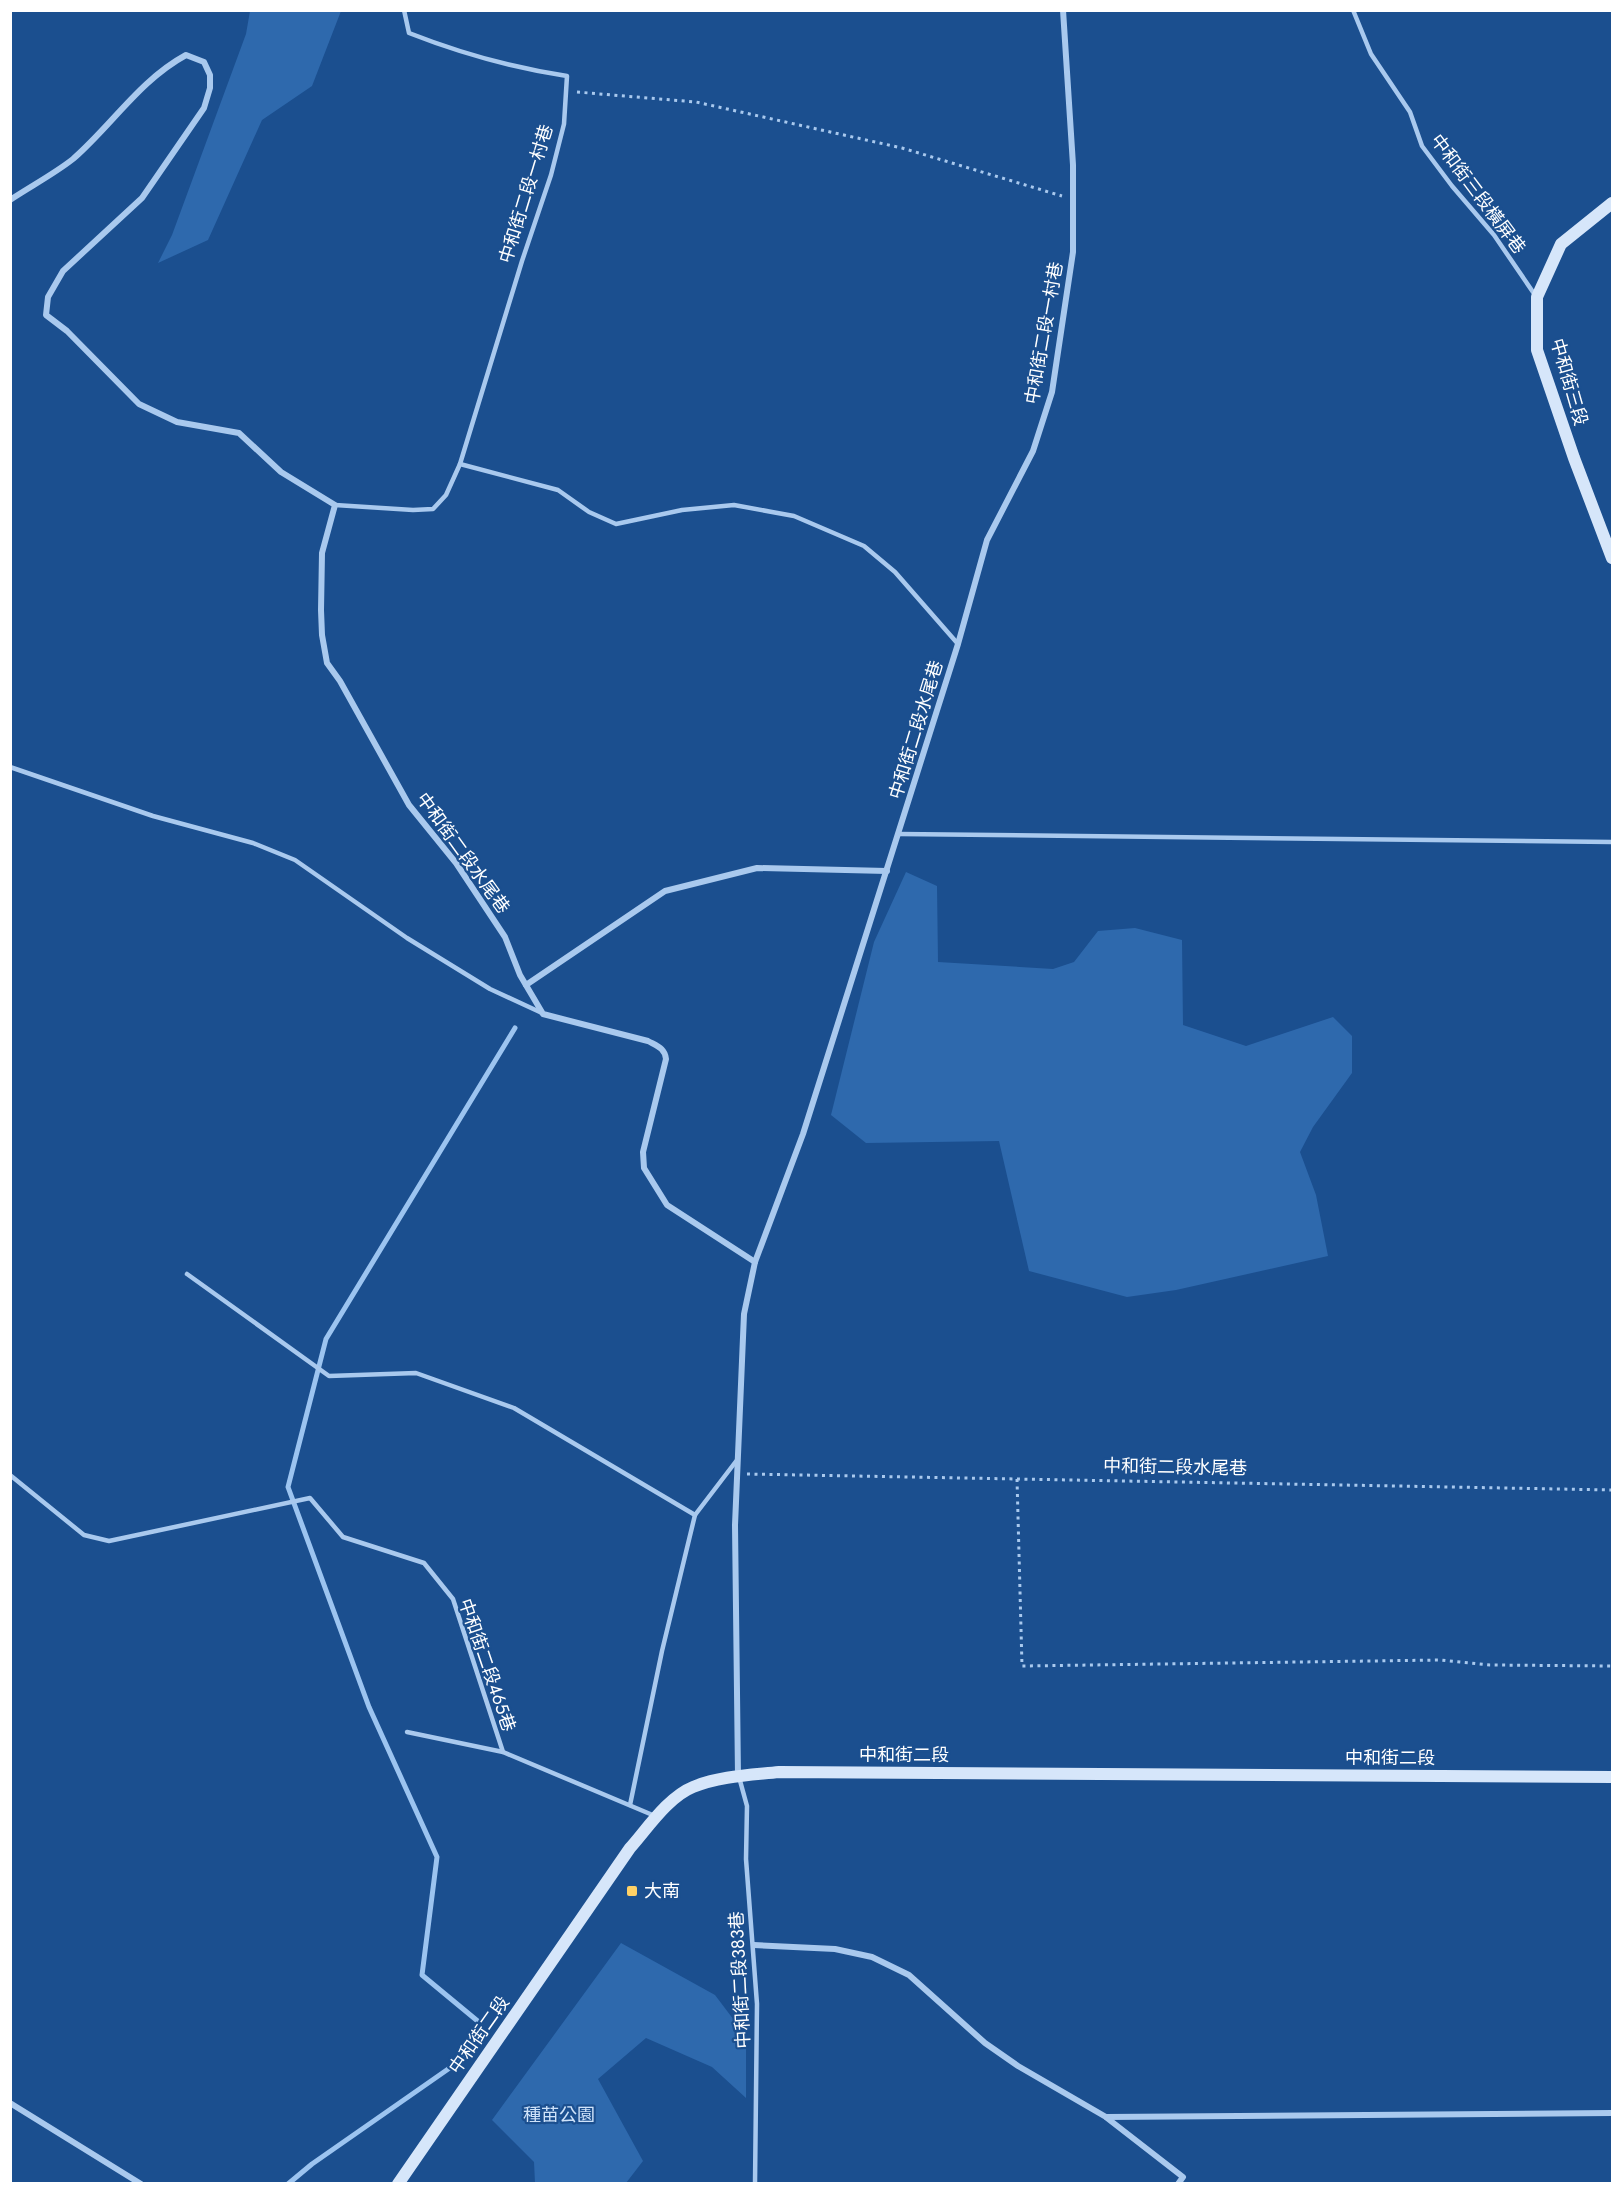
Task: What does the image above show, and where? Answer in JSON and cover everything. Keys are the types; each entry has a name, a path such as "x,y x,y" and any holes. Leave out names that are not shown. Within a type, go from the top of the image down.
{"main road":[{"name":"中和街三段","path":"1612,202 1561,244 1537,297 1537,350 1574,458 1612,558"},
{"name":"中和街二段","path":"398,2184 630,1848 668,1804 692,1787 738,1776 779,1772 1612,1778"}],"street":[{"name":"中和街二段一村巷","path":"958,645 987,540 1034,451 1052,392 1073,252 1073,165 1063,10"},
{"path":"10,200 72,159 153,77 174,62 186,55 204,62 210,75 210,88 204,108 142,198 63,271 48,297 46,315 67,332 139,404 177,422 239,433 281,472 335,505"},
{"name":"中和街二段水尾巷","path":"335,505 322,553 322,635 327,663 340,681 410,805 456,863 505,937 519,975 543,1014"},
{"name":"中和街二段水尾巷","path":"738,1776 735,1525 744,1314 755,1262 803,1134 958,645"},
{"path":"526,985 665,891 757,868 887,871"},
{"path":"543,1014 648,1041 661,1048 666,1059 643,1152 644,1168 667,1205 755,1262"},
{"path":"754,1945 835,1949 872,1957 909,1974 985,2043 1018,2066 1106,2117 1183,2177 1178,2184"},
{"path":"10,2103 141,2184"},
{"path":"1106,2117 1612,2113"}],"lane":[{"path":"404,10 409,33 434,43 530,70 567,76 566,91"},
{"name":"中和街三段橫屏巷","path":"1353,10 1371,54 1410,112 1422,146 1452,186 1494,235 1537,297"},
{"name":"中和街二段一村巷","path":"460,464 518,272 551,175 564,124 566,91"},
{"path":"335,505 413,510 433,509 446,495 460,464"},
{"name":"中和街二段水尾巷","path":"460,464 558,490 589,512 616,524 682,510 734,505 794,516 864,546 895,572 958,645"},
{"path":"10,767 153,816 253,843 295,860 416,944 490,989 543,1014"},
{"path":"899,834 1612,842"},
{"path":"187,1274 329,1376 416,1373 514,1408 695,1515"},
{"path":"630,1805 662,1651 695,1515 737,1460"},
{"name":"中和街二段465巷","path":"10,1475 84,1535 109,1541 310,1498 343,1536 424,1563 453,1599 502,1752 657,1817"},
{"path":"407,1732 502,1752"},
{"name":"中和街二段383巷","path":"738,1776 747,1806 746,1858 757,2004 755,2184"}],"path":[{"path":"566,91 696,102 902,148 1073,199"},
{"name":"中和街二段水尾巷","path":"736,1474 1612,1490"},
{"path":"1017,1479 1022,1666 1440,1660 1490,1665 1612,1666"}],"green space":[{"path":"250,11 341,11 312,86 262,120 208,240 158,263 172,235 246,34"},
{"path":"906,872 937,886 938,962 1053,969 1074,962 1098,931 1135,928 1182,940 1183,1025 1246,1046 1333,1017 1352,1036 1352,1073 1313,1127 1300,1152 1316,1195 1328,1256 1176,1290 1127,1297 1029,1271 999,1141 866,1143 831,1115 874,942"},
{"name":"種苗公園","path":"621,1943 715,1995 746,2036 746,2098 712,2067 646,2038 598,2079 643,2161 626,2183 535,2183 534,2162 492,2120"}],"waterway":[{"path":"288,2184 312,2164 464,2058 480,2023 422,1975 437,1857 369,1707 288,1487 326,1339 515,1028"}],"place":[{"name":"大南","path":"632,1891"}]}
